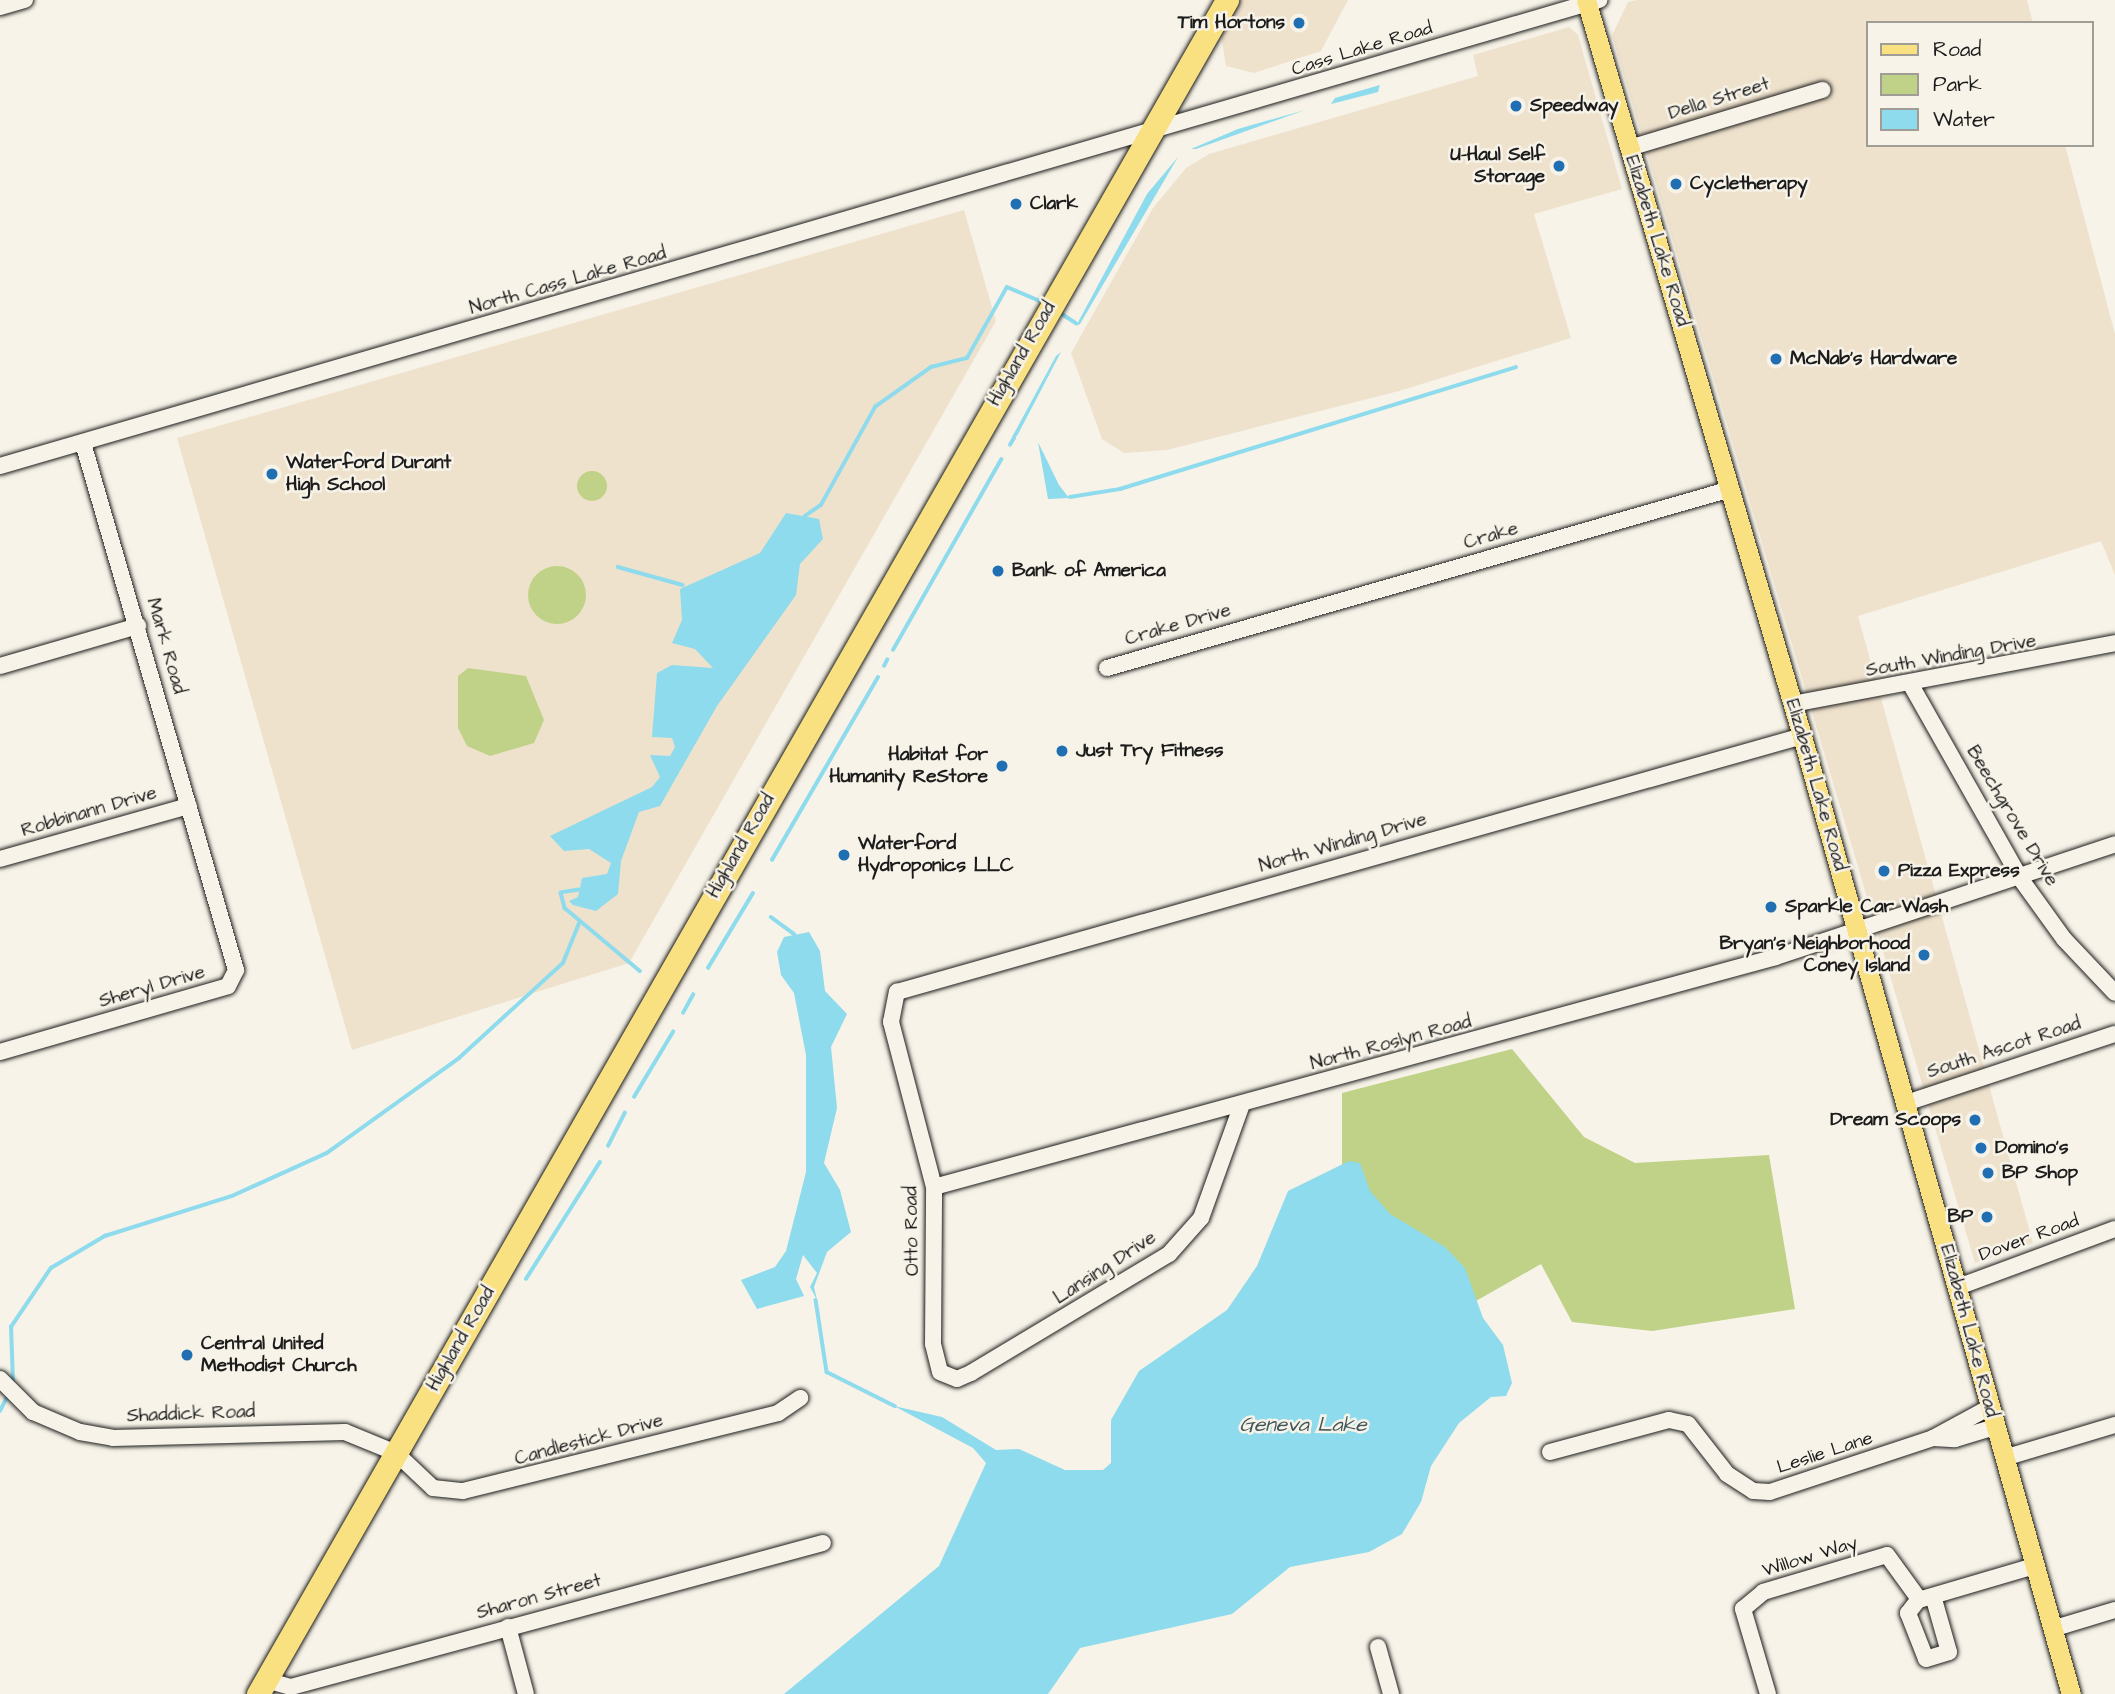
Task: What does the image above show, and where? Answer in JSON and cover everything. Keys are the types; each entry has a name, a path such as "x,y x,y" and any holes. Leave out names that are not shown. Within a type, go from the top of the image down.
{"highway":[{"name":"Highland Road","path":"262,1687 1227,0"}],"main road":[{"name":"Elizabeth Lake Road","path":"1591,1 1629,148 1731,489 1858,931 2071,1694"}],"street":[{"path":"0,7 25,0"},
{"name":"Cass Lake Road","path":"1148,134 1591,1"},
{"name":"Della Street","path":"1629,148 1822,90"},
{"name":"North Cass Lake Road","path":"0,466 1148,134"},
{"name":"Mark Road","path":"83,443 205,861"},
{"name":"Crake","path":"1261,622 1731,489"},
{"name":"Crake Drive","path":"1107,668 1261,622"},
{"path":"0,666 138,626"},
{"name":"South Winding Drive","path":"1793,704 1911,685 2115,643"},
{"name":"Beechgrove Drive","path":"1911,685 2020,878 2064,939 2115,993"},
{"name":"North Winding Drive","path":"897,992 1802,736"},
{"name":"Robbinann Drive","path":"0,859 189,806"},
{"name":"North Roslyn Road","path":"934,1187 1241,1107 1858,931 2115,844"},
{"name":"Sheryl Drive","path":"0,1052 228,986 236,970 205,861"},
{"name":"Otto Road","path":"897,992 891,1022 934,1187 935,1362 945,1377 957,1379"},
{"name":"South Ascot Road","path":"1906,1103 2115,1034"},
{"name":"Lansing Drive","path":"957,1379 1169,1254 1201,1218 1241,1107"},
{"name":"Dover Road","path":"1958,1287 2115,1229"},
{"name":"Shaddick Road","path":"0,1379 33,1412 79,1432 113,1438 345,1432 396,1453"},
{"name":"Candlestick Drive","path":"396,1453 433,1488 485,1489 778,1413 800,1398"},
{"name":"Leslie Lane","path":"1550,1452 1669,1420 1688,1424 1727,1474 1753,1491 1770,1492 1933,1438 1990,1407"},
{"path":"2004,1458 2115,1425"},
{"name":"Leslie Lane","path":"1933,1438 1955,1440 1995,1427"},
{"name":"Sharon Street","path":"262,1687 290,1687 823,1543"},
{"name":"Willow Way","path":"1768,1694 1743,1609 1763,1592 1887,1555 1926,1598 2034,1566"},
{"path":"2052,1629 2115,1610"},
{"path":"508,1627 526,1694"},
{"path":"1378,1647 1391,1694"}],"shaded area":[{"path":"1240,0 1348,0 1321,51 1254,73 1226,66 1221,35"},
{"path":"2027,0 2032,21 1867,21 1867,147 2066,147 2115,334 2115,575 2101,541 1858,616 2033,1243 1975,1263 1612,35 1628,2"},
{"path":"1569,27 1578,35 1622,189 1534,214 1571,338 1399,391 1167,450 1124,453 1102,439 1071,353 1153,208 1186,168 1209,154 1478,76 1473,55"},
{"path":"964,210 996,321 629,963 352,1050 177,438"}],"green space":[{"path":"592,471 602,476 607,486 602,496 592,501 582,496 577,486 582,476"},
{"path":"557,566 568,568 581,579 586,595 584,606 573,619 557,624 546,622 533,611 528,595 530,584 541,571"},
{"path":"468,668 526,676 544,720 534,743 490,756 467,746 458,728 458,676"},
{"path":"1512,1049 1584,1137 1635,1163 1769,1155 1795,1309 1652,1331 1572,1322 1541,1264 1460,1310 1342,1224 1342,1093"}],"water":[{"path":"1380,85 1378,92 1331,104 1335,98"},
{"path":"1305,110 1196,149 1191,149 1238,129"},
{"path":"1178,157 1080,324 1076,326 1147,194"},
{"path":"1061,352 1017,436 1012,437 1056,356"},
{"path":"1038,442 1059,485 1069,498 1048,499"},
{"path":"786,513 819,519 823,539 800,564 796,595 717,706 660,806 639,812 621,861 618,894 596,911 573,905 569,901 578,897 582,878 607,874 611,863 589,849 564,851 550,836 652,787 660,777 650,755 670,756 675,747 672,738 652,737 657,673 672,665 713,668 695,649 672,643 682,620 680,589 760,553"},
{"path":"809,932 820,951 825,991 847,1014 831,1047 837,1108 824,1163 840,1190 851,1232 827,1252 814,1287 817,1300 810,1287 817,1273 803,1255 796,1279 804,1296 757,1309 741,1280 775,1267 786,1251 806,1172 806,1055 794,993 781,975 777,952 784,937"},
{"name":"Geneva Lake","path":"1349,1161 1360,1163 1370,1191 1390,1214 1445,1247 1465,1268 1483,1318 1503,1345 1512,1383 1506,1396 1491,1397 1459,1423 1431,1466 1421,1502 1402,1534 1369,1552 1290,1567 1232,1614 1080,1648 1048,1694 784,1694 939,1566 986,1463 973,1448 894,1406 942,1417 996,1450 1019,1449 1065,1470 1103,1470 1111,1463 1111,1420 1139,1371 1227,1310 1257,1266 1288,1191"}],"waterway":[{"path":"805,516 821,505 875,407 931,367 967,358 1007,287 1043,302"},
{"path":"1059,312 1076,323"},
{"path":"1070,497 1120,489 1516,367"},
{"path":"1010,445 1014,438"},
{"path":"893,650 1001,460"},
{"path":"618,567 683,585"},
{"path":"884,666 887,660"},
{"path":"772,860 878,677"},
{"path":"579,890 561,893 565,908 640,971"},
{"path":"708,968 753,893"},
{"path":"771,917 794,934"},
{"path":"13,1383 11,1327 51,1268 105,1236 232,1196 327,1153 459,1058 563,963 580,921"},
{"path":"683,1013 693,995"},
{"path":"634,1097 673,1032"},
{"path":"608,1146 625,1113"},
{"path":"526,1279 600,1162"},
{"path":"816,1300 827,1372 895,1406"},
{"path":"0,1411 9,1393"}],"place":[{"name":"Tim Hortons","path":"1299,23"},
{"name":"Speedway","path":"1516,106"},
{"name":"U-Haul Self Storage","path":"1559,166"},
{"name":"Cycletherapy","path":"1676,184"},
{"name":"Clark","path":"1016,204"},
{"name":"McNab's Hardware","path":"1776,359"},
{"name":"Waterford Durant High School","path":"272,474"},
{"name":"Bank of America","path":"998,571"},
{"name":"Just Try Fitness","path":"1062,751"},
{"name":"Habitat for Humanity ReStore","path":"1002,766"},
{"name":"Waterford Hydroponics LLC","path":"844,855"},
{"name":"Pizza Express","path":"1884,871"},
{"name":"Sparkle Car Wash","path":"1771,907"},
{"name":"Bryan's Neighborhood Coney Island","path":"1924,955"},
{"name":"Dream Scoops","path":"1975,1120"},
{"name":"Domino's","path":"1981,1148"},
{"name":"BP Shop","path":"1988,1173"},
{"name":"BP","path":"1987,1217"},
{"name":"Central United Methodist Church","path":"187,1355"}]}
